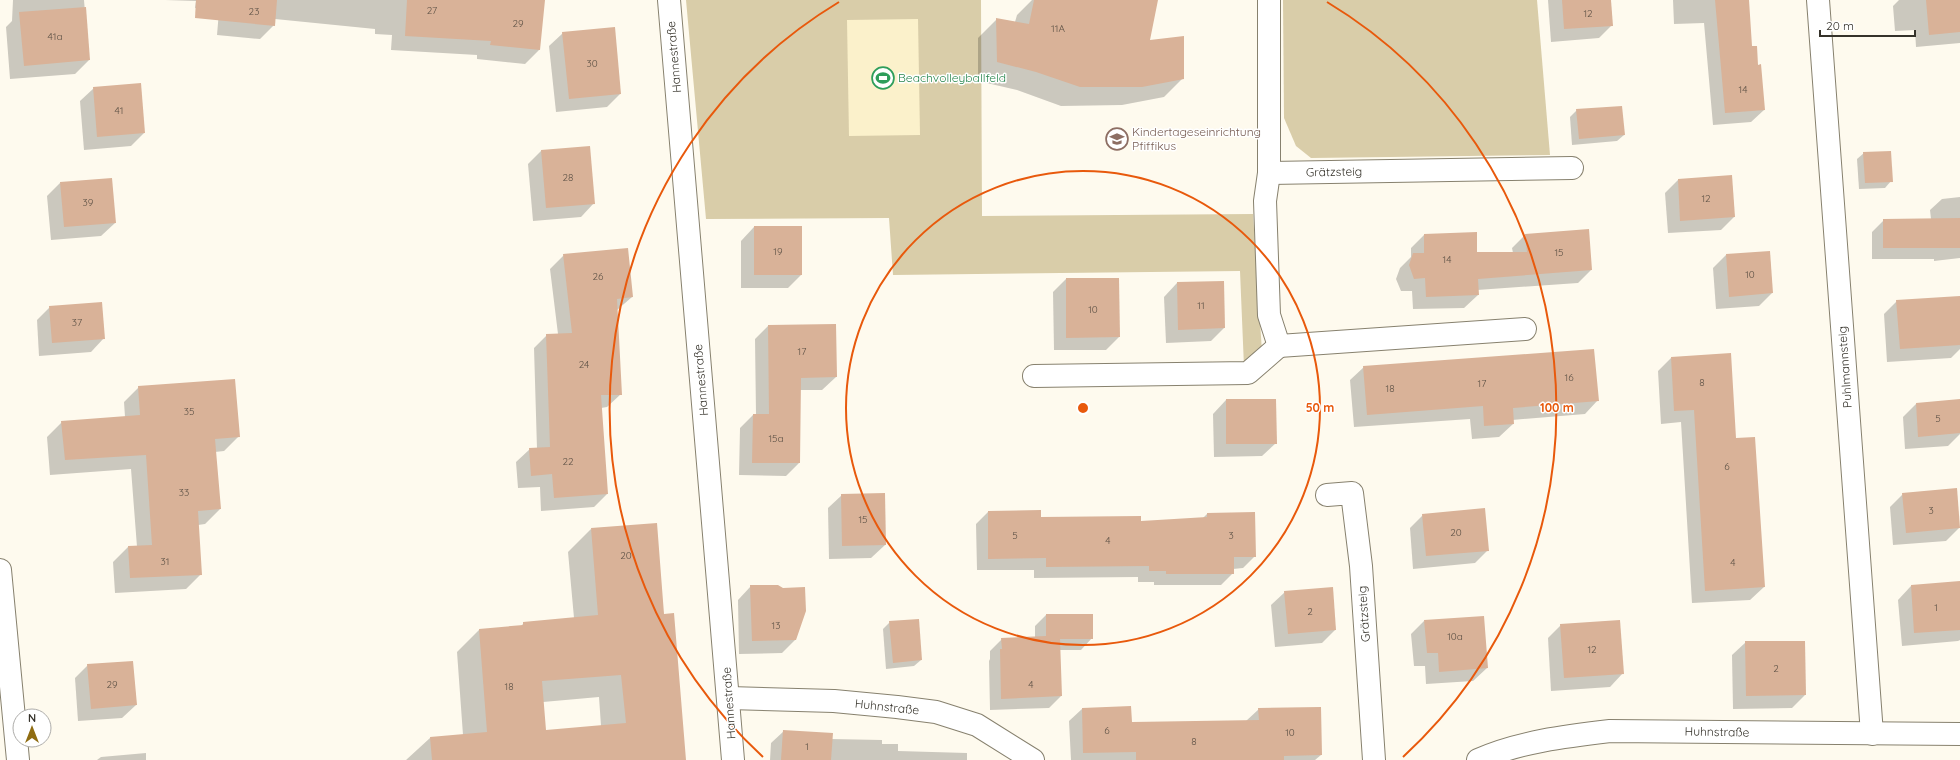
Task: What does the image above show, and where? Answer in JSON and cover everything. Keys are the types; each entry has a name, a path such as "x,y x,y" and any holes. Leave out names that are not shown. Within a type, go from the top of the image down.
{"street":[{"name":"Hannestraße","path":"669,0 729,698 733,760"},
{"path":"1270,0 1269,173 1265,201 1270,315 1279,346"},
{"name":"Puhlmannsteig","path":"1818,0 1872,734"},
{"name":"Grätzsteig","path":"1269,173 1572,168"},
{"path":"1034,376 1248,374 1279,346 1525,329"},
{"name":"Grätzsteig","path":"1327,495 1352,493 1361,566 1374,760"},
{"path":"0,570 18,760"},
{"name":"Huhnstraße","path":"729,698 834,701 897,706 936,712 977,725 1033,760"},
{"name":"Huhnstraße","path":"1478,760 1530,744 1569,736 1610,731 1960,734"}],"shaded area":[{"path":"686,0 981,0 982,216 1253,214 1263,367 1244,367 1240,271 893,275 889,218 706,219"},
{"path":"1283,0 1537,0 1550,155 1311,158 1296,146 1284,118"}],"sand":[{"name":"Beachvolleyballfeld","path":"918,19 920,135 849,136 847,20"}],"building":[{"path":"196,0 277,0 275,26 195,18"},
{"path":"407,0 545,0 540,50 490,45 491,41 405,36"},
{"path":"1034,0 1158,0 1150,40 1184,36 1184,79 1142,87 1080,87 1036,72 997,62 996,18 1029,24"},
{"path":"1562,0 1611,0 1613,26 1564,29"},
{"path":"1715,0 1749,0 1752,46 1757,46 1758,65 1761,64 1765,110 1725,113"},
{"path":"1926,0 1960,0 1960,32 1929,35"},
{"path":"86,7 90,60 24,66 19,12"},
{"path":"615,27 621,94 569,99 562,32"},
{"path":"141,83 145,133 97,137 93,87"},
{"path":"1622,106 1625,135 1579,139 1576,109"},
{"path":"590,146 595,204 546,208 541,150"},
{"path":"1891,151 1893,182 1865,183 1863,152"},
{"path":"1732,175 1735,217 1680,221 1678,179"},
{"path":"112,178 116,223 64,227 60,182"},
{"path":"1960,218 1960,248 1883,248 1883,219"},
{"path":"754,226 802,226 802,275 754,275"},
{"path":"1589,229 1592,270 1478,279 1479,295 1426,297 1425,278 1414,279 1409,265 1413,253 1424,253 1424,234 1477,232 1477,252 1527,252 1525,234"},
{"path":"628,248 633,297 617,299 622,395 601,395 608,494 554,498 552,474 531,476 529,448 550,447 546,334 572,333 563,254"},
{"path":"1770,251 1773,293 1729,297 1726,254"},
{"path":"1066,278 1119,278 1120,337 1066,338"},
{"path":"1224,281 1225,328 1178,330 1177,282"},
{"path":"1960,296 1960,345 1900,349 1896,300"},
{"path":"102,302 105,339 52,343 49,306"},
{"path":"836,324 837,377 801,378 800,463 752,463 753,414 769,414 768,325"},
{"path":"1594,349 1599,401 1513,408 1514,424 1484,426 1483,406 1367,415 1363,366"},
{"path":"1731,353 1736,438 1755,437 1765,587 1705,591 1694,410 1674,411 1671,357"},
{"path":"235,379 240,437 215,439 221,509 198,511 202,575 130,578 128,546 152,545 146,455 65,460 61,421 140,415 138,386"},
{"path":"1226,399 1276,399 1277,444 1226,444"},
{"path":"1960,399 1960,433 1918,437 1916,403"},
{"path":"1957,488 1960,528 1906,533 1902,493"},
{"path":"885,493 886,545 842,546 841,494"},
{"path":"1485,508 1489,551 1426,556 1422,514"},
{"path":"1041,510 1041,517 1141,516 1141,521 1207,517 1207,513 1255,512 1256,557 1234,557 1234,574 1166,574 1166,571 1149,571 1149,566 1046,567 1046,558 988,559 988,511"},
{"path":"657,523 664,614 674,613 686,760 432,760 430,737 487,732 479,629 523,625 523,622 598,615 591,528","holes":["621,675 626,723 546,730 542,681"]},
{"path":"1960,581 1960,630 1914,633 1911,585"},
{"path":"750,585 778,585 783,588 805,587 806,611 796,640 752,641"},
{"path":"1333,587 1336,630 1288,634 1284,591"},
{"path":"1046,614 1093,614 1093,639 1060,639 1062,696 1001,699 1001,638 1046,636"},
{"path":"1484,616 1488,668 1439,672 1438,653 1427,653 1424,620"},
{"path":"919,619 922,660 893,663 889,621"},
{"path":"1620,620 1624,674 1564,678 1560,624"},
{"path":"1745,641 1805,641 1806,695 1746,696"},
{"path":"133,661 137,705 91,709 87,664"},
{"path":"1131,706 1132,722 1259,720 1258,708 1321,707 1322,755 1284,756 1284,760 1136,760 1136,752 1083,753 1082,708"},
{"path":"783,730 833,733 831,760 781,760"}],"place":[{"name":"Beachvolleyballfeld","path":"883,78"},
{"name":"Kindertageseinrichtung Pfiffikus","path":"1117,139"}]}
